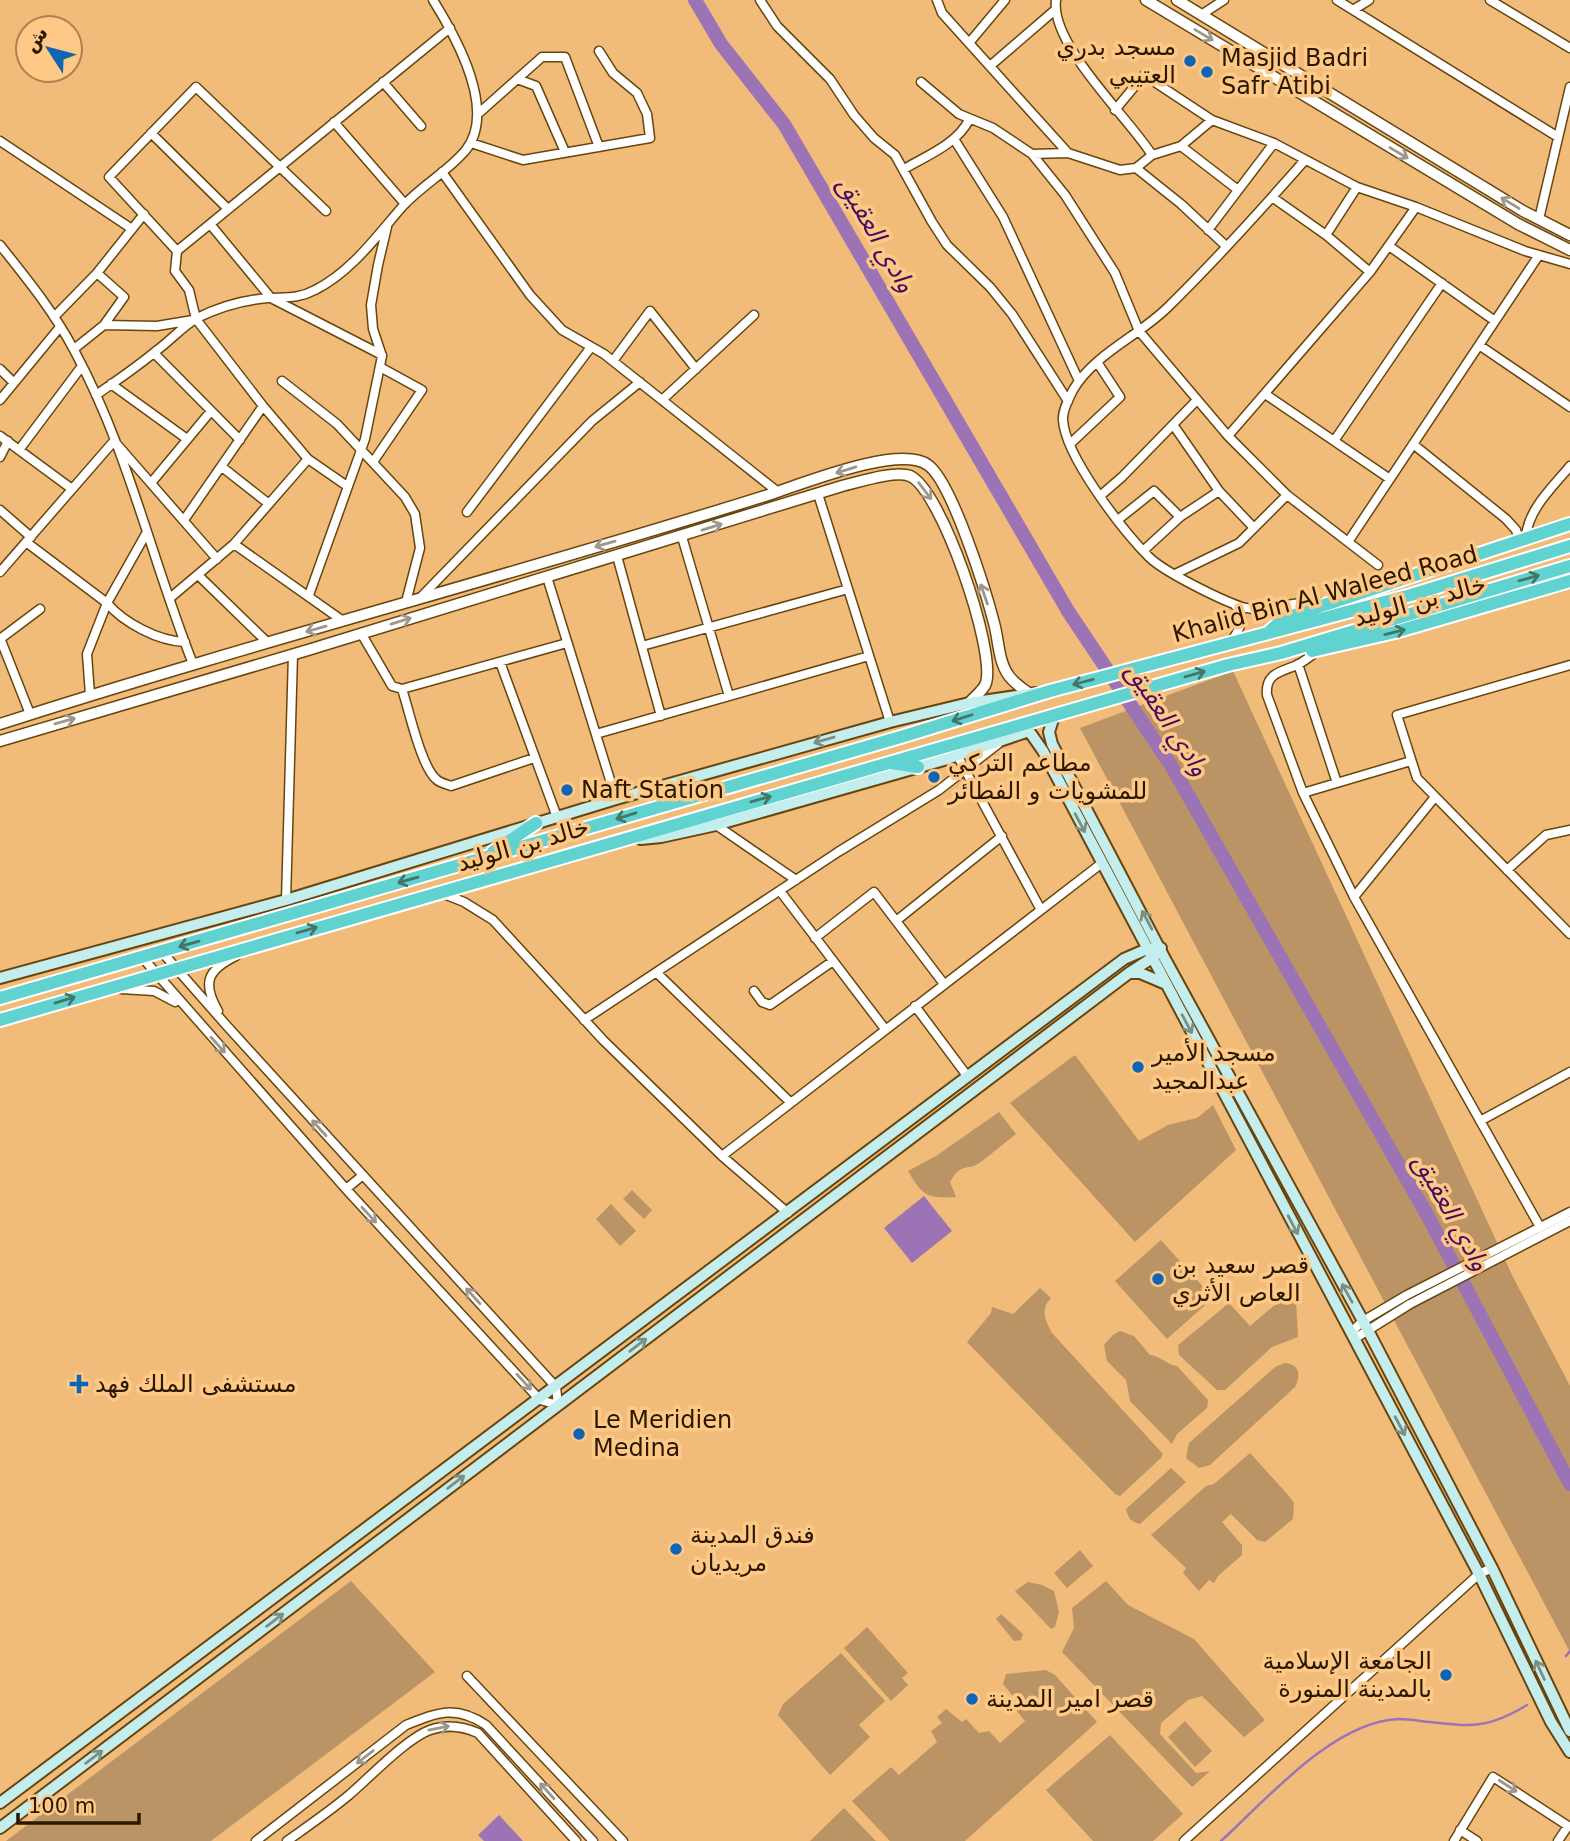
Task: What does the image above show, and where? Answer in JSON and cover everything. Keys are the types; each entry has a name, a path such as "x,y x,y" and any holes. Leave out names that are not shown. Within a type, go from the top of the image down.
{"highway":[{"name":"خالد بن الوليد","path":"1269,632 1282,620 1329,603 1570,524"},
{"name":"Khalid Bin Al Waleed Road","path":"1039,693 1423,591 1570,546"},
{"name":"Khalid Bin Al Waleed Road","path":"1056,715 1228,665 1280,653 1570,566"},
{"name":"خالد بن الوليد","path":"1280,653 1294,655 1426,624 1570,581"},
{"name":"خالد بن الوليد","path":"0,998 1039,693"},
{"name":"خالد بن الوليد","path":"0,1020 887,763 1024,728 1056,715"},
{"path":"887,763 918,767"},
{"path":"482,858 536,823"}],"main road":[{"path":"0,978 286,900 616,799 890,722 969,703 1039,693"},
{"path":"1056,715 1049,732 1052,744 1365,1326 1492,1568 1570,1731"},
{"path":"614,841 661,837 716,825 957,755 1002,740 1024,728 1043,751 1479,1574 1551,1722 1570,1752"},
{"path":"0,1803 1124,959 1136,949 1139,935"},
{"path":"1124,959 1161,948"},
{"path":"0,1828 1129,973 1149,953"},
{"path":"1124,959 1129,973"},
{"path":"1129,973 1140,972 1166,984"}],"street":[{"path":"104,326 157,326 196,319 225,307 271,298 289,299 314,291 336,277 364,252 427,182 450,166 471,143 478,130 479,113 470,76 450,28 433,0"},
{"path":"761,0 777,26 830,79 854,115 874,138 895,155 947,244 990,287 1012,314 1068,401"},
{"path":"937,0 942,13 1068,153"},
{"path":"968,43 1005,0"},
{"path":"1056,0 1055,10 1069,44 1115,110 1141,137 1152,155"},
{"path":"1146,0 1518,224 1570,250"},
{"path":"1177,0 1539,219 1570,235"},
{"path":"1201,15 1224,0"},
{"path":"1337,0 1558,137"},
{"path":"1353,10 1368,0"},
{"path":"1490,0 1570,48"},
{"path":"990,66 1055,10"},
{"path":"347,486 308,459 196,319 190,290 175,271 177,251 450,28"},
{"path":"471,143 523,159 650,138 647,114 637,93 613,72 599,51"},
{"path":"479,113 542,57 565,57 599,147"},
{"path":"1115,110 1144,75 1212,120 1274,143 1357,187 1570,264"},
{"path":"517,79 536,86 565,152"},
{"path":"383,82 421,127"},
{"path":"921,82 969,120 993,128 1032,154 1065,195 1115,273 1139,331 1197,400 1228,436 1287,495 1378,565"},
{"path":"177,251 109,177 196,87 326,211"},
{"path":"1539,219 1570,87"},
{"path":"904,169 954,139 969,120"},
{"path":"1032,154 1068,153 1121,170 1136,168 1152,155 1181,146 1212,120"},
{"path":"334,122 405,204"},
{"path":"151,133 228,209"},
{"path":"954,139 1003,217 1079,382"},
{"path":"0,141 132,229"},
{"path":"1208,230 1274,143"},
{"path":"1181,146 1238,190"},
{"path":"1305,160 1167,309 1097,362 1079,382 1062,416 1065,433 1079,464 1100,496 1150,558 1175,574 1233,603 1262,610 1298,602 1329,603"},
{"path":"1136,168 1226,246"},
{"path":"442,172 530,295 562,330 613,361 778,492"},
{"path":"1326,235 1357,187"},
{"path":"1272,197 1326,235 1370,272"},
{"path":"1228,436 1370,272 1416,207"},
{"path":"54,317 97,273 144,215"},
{"path":"210,224 271,298 382,356"},
{"path":"309,595 360,450 380,367 382,356 373,329 372,305 388,224"},
{"path":"0,245 54,317 74,349 96,395 194,664"},
{"path":"1389,246 1495,321"},
{"path":"1348,542 1539,255"},
{"path":"74,349 104,326 124,297 97,273"},
{"path":"1334,441 1442,283"},
{"path":"613,361 650,311 696,369"},
{"path":"662,400 754,316"},
{"path":"96,395 196,319"},
{"path":"0,400 60,327"},
{"path":"1479,345 1570,407"},
{"path":"467,512 591,347"},
{"path":"154,353 240,440"},
{"path":"1070,444 1120,397 1097,362"},
{"path":"19,450 82,366"},
{"path":"373,462 422,390 380,367"},
{"path":"0,369 14,383"},
{"path":"282,381 337,425 405,497 415,514 420,548 406,602"},
{"path":"419,598 592,421 640,382"},
{"path":"111,384 187,439"},
{"path":"1265,394 1390,479"},
{"path":"1100,496 1174,426 1197,400"},
{"path":"184,520 263,406"},
{"path":"151,483 211,411"},
{"path":"1174,426 1219,492 1254,528"},
{"path":"0,457 4,439 72,489"},
{"path":"114,441 217,559"},
{"path":"1,568 114,441"},
{"path":"1413,444 1506,519 1523,539"},
{"path":"0,724 145,678 894,458 909,458 927,464 939,477 953,502 994,622 1004,666 1009,676 1039,693"},
{"path":"170,598 234,544 308,459"},
{"path":"1523,539 1534,512 1570,466"},
{"path":"222,467 269,504"},
{"path":"0,741 818,494 901,473 913,477 927,491 946,528 981,625 988,664 986,684 969,703"},
{"path":"1119,519 1154,491 1180,517"},
{"path":"1143,550 1180,517 1219,492"},
{"path":"818,494 890,722"},
{"path":"1175,574 1239,543 1287,495"},
{"path":"0,510 28,540 117,614 169,641 184,642"},
{"path":"90,695 87,654 107,603 147,532"},
{"path":"636,535 642,549"},
{"path":"682,537 729,696"},
{"path":"234,544 343,621"},
{"path":"617,556 662,716"},
{"path":"198,575 268,643"},
{"path":"547,577 616,799"},
{"path":"642,646 848,589"},
{"path":"1225,643 1241,623 1239,611 1233,603"},
{"path":"30,714 0,639 40,609"},
{"path":"981,625 994,622"},
{"path":"361,634 392,685 402,690 567,643"},
{"path":"1320,649 1298,664 1277,671 1270,677 1266,690 1303,793 1354,897 1539,1227"},
{"path":"286,900 293,654"},
{"path":"596,734 869,656"},
{"path":"500,662 557,817"},
{"path":"1298,664 1337,783"},
{"path":"1570,665 1397,715 1417,778 1570,934"},
{"path":"145,678 149,697"},
{"path":"402,690 426,764 436,779 443,783 451,786 534,758"},
{"path":"584,1020 965,771 1002,740"},
{"path":"957,755 1041,910"},
{"path":"1303,793 1411,761"},
{"path":"1354,897 1436,797"},
{"path":"716,825 796,880"},
{"path":"1507,870 1546,835 1570,830"},
{"path":"896,921 1002,835"},
{"path":"722,1156 1102,863"},
{"path":"779,891 885,1029"},
{"path":"438,892 464,902 493,920 584,1020 722,1156 788,1213"},
{"path":"815,938 874,892 944,984"},
{"path":"227,1026 208,992 208,985 215,971 223,963 268,942"},
{"path":"141,956 346,1189 540,1400 558,1405 556,1387 162,952"},
{"path":"754,991 761,1002 771,1005 833,961"},
{"path":"657,973 790,1102"},
{"path":"101,990 154,991 169,997 195,1020"},
{"path":"915,1006 968,1077"},
{"path":"1480,1121 1570,1072"},
{"path":"346,1189 363,1175"},
{"path":"1365,1326 1410,1304 1516,1244 1539,1227 1570,1212"},
{"path":"1352,1336 1407,1295 1570,1221"},
{"path":"1184,1841 1479,1574 1492,1568"},
{"path":"467,1676 623,1841"},
{"path":"256,1841 407,1726 430,1715 447,1712 469,1713 486,1725 593,1841"},
{"path":"287,1841 346,1797 414,1739 427,1731 449,1726 478,1733 576,1841"},
{"path":"1454,1841 1493,1777 1569,1828 1558,1841"},
{"path":"1460,1830 1477,1841"}],"shaded area":[{"path":"1233,671 1513,1277 1570,1386 1570,1652 1080,728"},
{"path":"1075,1055 1139,1141 1168,1125 1197,1118 1213,1105 1236,1150 1135,1242 1010,1103"},
{"path":"999,1112 1016,1134 981,1162 958,1171 950,1182 956,1197 932,1196 917,1185 908,1171 936,1156"},
{"path":"632,1190 652,1210 644,1219 623,1199"},
{"path":"924,1196 952,1231 912,1263 884,1228"},
{"path":"611,1204 636,1231 620,1246 596,1219"},
{"path":"1161,1240 1213,1298 1167,1339 1115,1281"},
{"path":"1040,1288 1051,1298 1045,1315 1052,1333 1163,1454 1120,1496 1115,1494 967,1342 991,1313 992,1307 1013,1314"},
{"path":"1296,1301 1298,1337 1272,1347 1225,1390 1217,1390 1179,1355 1178,1345 1229,1303 1250,1326 1277,1303"},
{"path":"1120,1331 1134,1336 1150,1355 1177,1366 1208,1400 1207,1408 1177,1434 1172,1444 1130,1401 1126,1380 1107,1361 1104,1345"},
{"path":"1285,1363 1294,1366 1298,1371 1295,1387 1210,1465 1199,1468 1186,1458 1189,1443 1275,1367"},
{"path":"1250,1453 1294,1503 1293,1519 1265,1542 1257,1540 1231,1514 1222,1522 1242,1545 1242,1555 1218,1576 1214,1583 1209,1580 1199,1591 1183,1573 1186,1568 1151,1535 1206,1486 1214,1484"},
{"path":"1171,1468 1186,1482 1140,1524 1132,1521 1126,1509"},
{"path":"1080,1550 1093,1566 1067,1588 1054,1573"},
{"path":"351,1581 435,1672 211,1841 6,1841"},
{"path":"1106,1581 1128,1605 1194,1639 1265,1720 1244,1737 1202,1696 1188,1700 1161,1723 1160,1734 1196,1773 1210,1771 1192,1787 1062,1652 1074,1628 1072,1608"},
{"path":"1028,1582 1054,1591 1059,1612 1055,1627 1051,1629 1015,1591"},
{"path":"1001,1614 1023,1634 1021,1640 1014,1641 996,1619"},
{"path":"867,1627 908,1673 902,1678 908,1685 891,1701 844,1648"},
{"path":"841,1653 885,1701 859,1725 870,1737 830,1775 778,1715 783,1704"},
{"path":"1046,1670 1055,1675 1097,1722 965,1841 890,1841 852,1801 891,1767 899,1775 937,1742 931,1731 942,1723 937,1717 946,1709 962,1722 966,1719 979,1733 989,1731 1000,1743 1025,1721 1012,1705 1017,1701 1003,1684 1006,1674"},
{"path":"1185,1721 1212,1751 1195,1767 1168,1737"},
{"path":"1110,1735 1183,1814 1153,1841 1093,1841 1046,1790"},
{"path":"844,1808 876,1841 810,1841"},
{"path":"499,1815 523,1841 484,1841 478,1835"}],"waterway":[{"name":"وادي العقيق","path":"695,0 721,44 784,124 1068,611 1172,767 1426,1213 1570,1484"},
{"path":"1566,1656 1570,1651"},
{"path":"1221,1841 1302,1765 1349,1733 1374,1723 1398,1719 1458,1725 1480,1724 1502,1718 1527,1705"}],"place":[{"name":"مسجد بدري العتيبي","path":"1190,61"},
{"name":"Masjid Badri Safr Atibi","path":"1207,72"},
{"name":"مطاعم التركي للمشويات و الفطائر","path":"934,777"},
{"name":"Naft Station","path":"567,790"},
{"name":"مسجد الأمير عبدالمجيد","path":"1138,1067"},
{"name":"قصر سعيد بن العاص الأثري","path":"1158,1279"},
{"name":"مستشفى الملك فهد","path":"79,1384"},
{"name":"Le Meridien Medina","path":"579,1434"},
{"name":"فندق المدينة مريديان","path":"676,1549"},
{"name":"الجامعة الإسلامية بالمدينة المنورة","path":"1446,1675"},
{"name":"قصر امير المدينة","path":"972,1699"}]}
